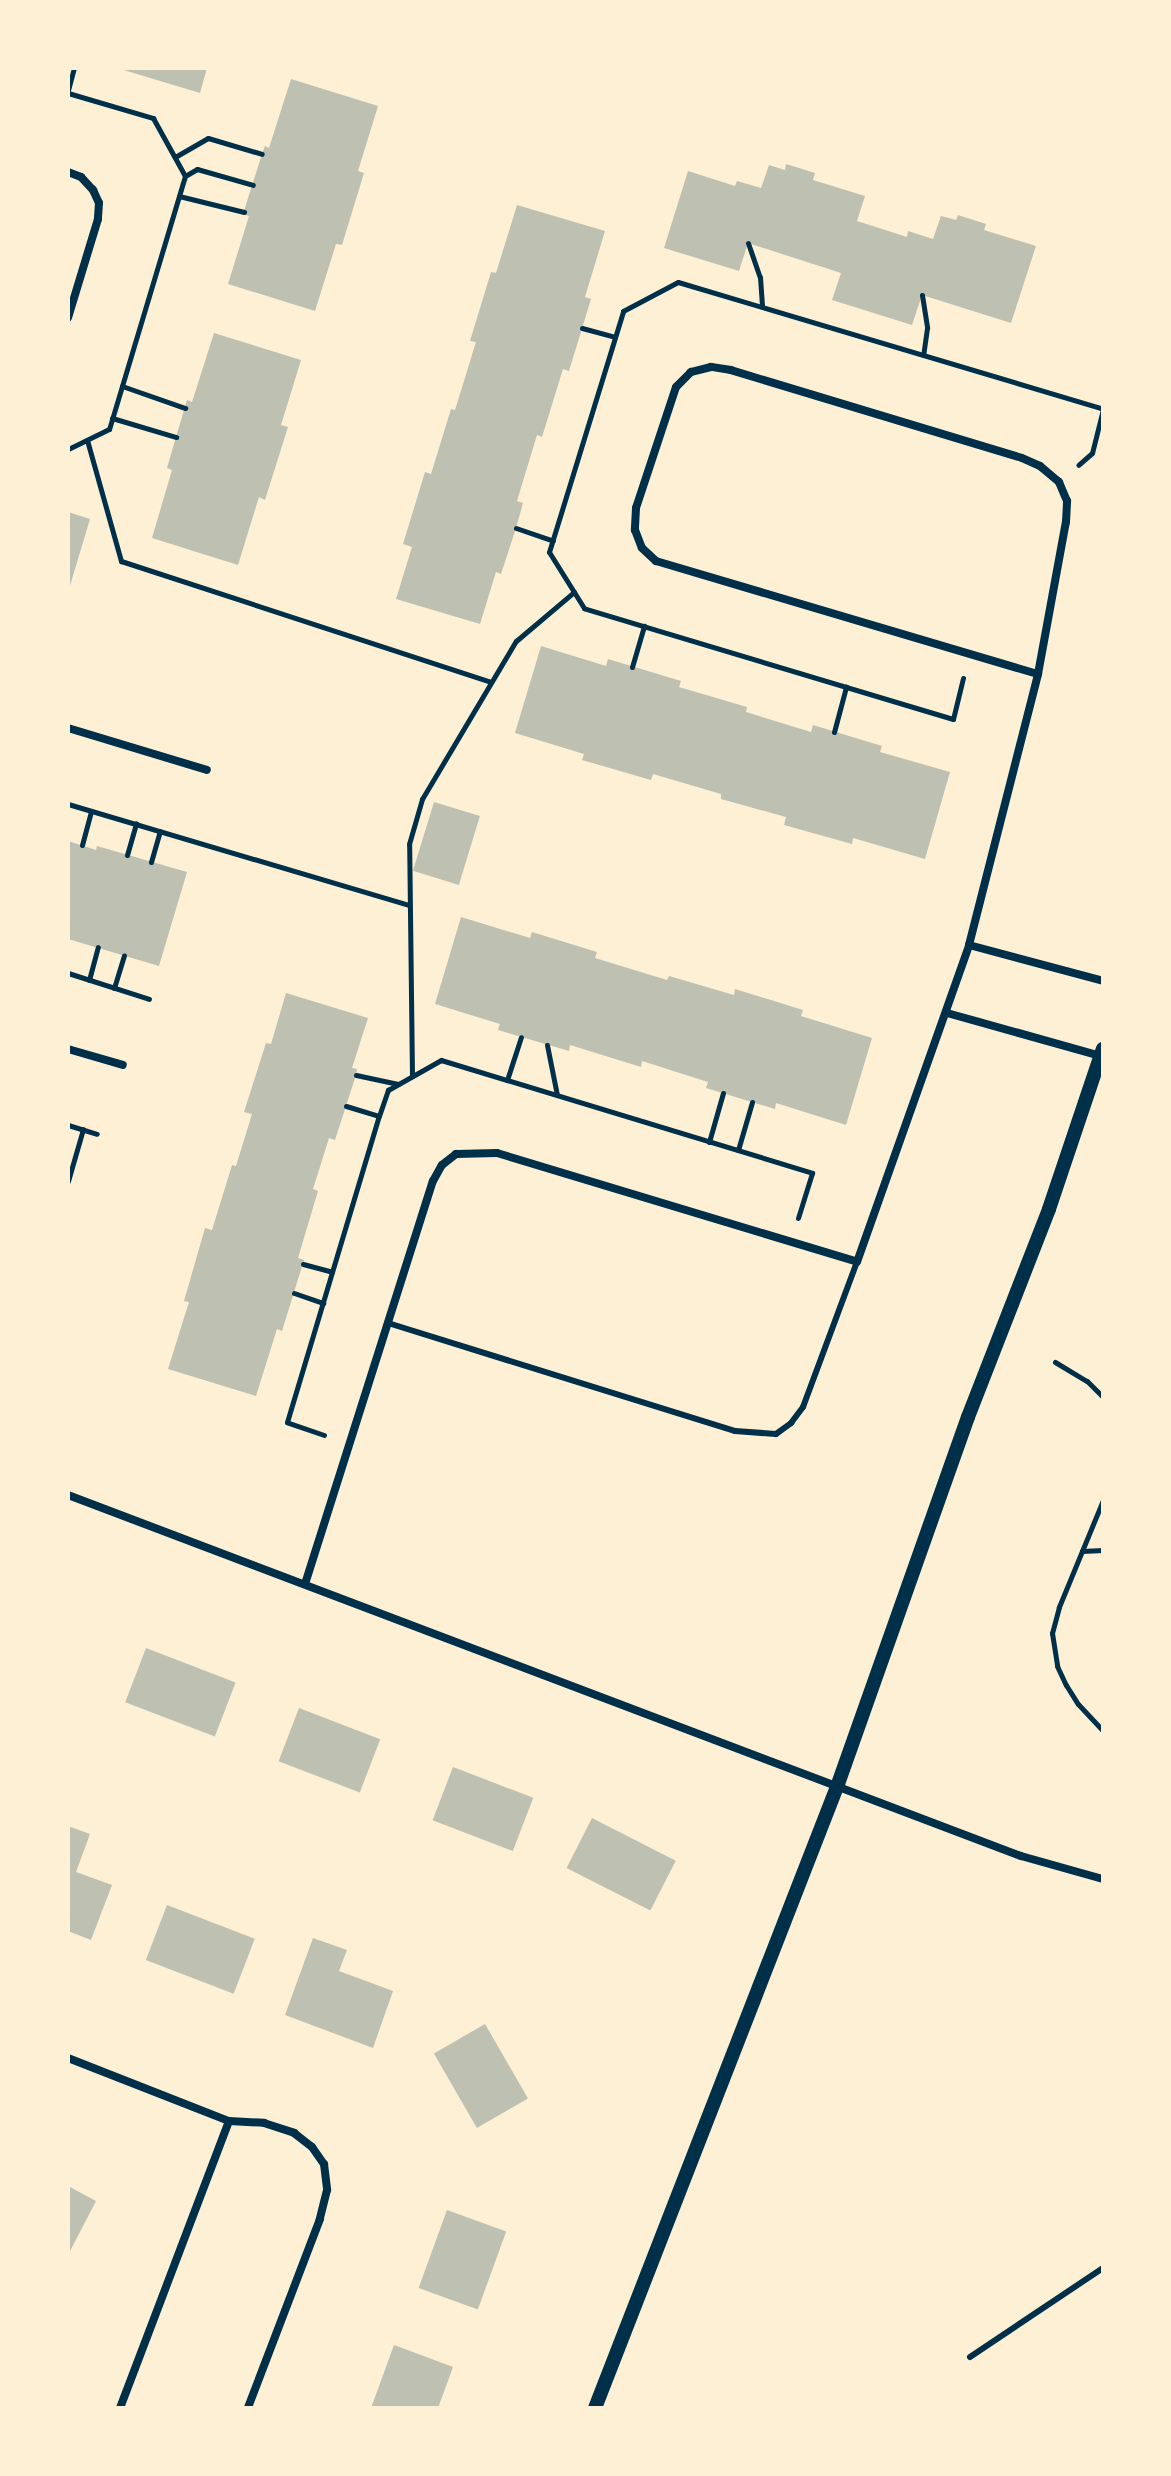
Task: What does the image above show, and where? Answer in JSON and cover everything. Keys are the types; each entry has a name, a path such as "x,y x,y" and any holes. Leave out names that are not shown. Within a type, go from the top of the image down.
{"street":[{"path":"68,172 81,177 93,190 99,203 98,219 68,318"},
{"path":"305,1584 433,1181 442,1165 456,1154 476,1151 497,1153 857,1262 969,945 1038,674 1066,522 1067,501 1059,482 1040,466 731,370 711,367 691,372 676,387 636,508 635,530 642,548 656,561 1038,674"},
{"path":"68,728 207,770"},
{"path":"969,945 1103,981"},
{"path":"595,2408 838,1784 968,1417 1049,1209 1102,1053 947,1013"},
{"path":"68,1049 123,1065"},
{"path":"68,1495 838,1784 1021,1856 1103,1879"},
{"path":"68,2058 229,2121 264,2123 294,2133 312,2147 324,2164 327,2190 320,2219 248,2408"},
{"path":"120,2408 229,2121"}],"lane":[{"path":"388,1323 735,1431 776,1434 791,1423 803,1407 857,1262"},
{"path":"970,2357 1103,2268"}],"path":[{"path":"74,68 68,92 153,118 185,176"},
{"path":"175,157 208,138 262,154"},
{"path":"68,449 109,429 185,176 197,169 253,185"},
{"path":"179,196 244,212"},
{"path":"748,243 760,277 762,307"},
{"path":"964,673 953,719 584,608 549,552 623,311 678,282 1103,409 1092,453"},
{"path":"922,295 927,328 923,355"},
{"path":"582,328 615,337"},
{"path":"122,386 185,408"},
{"path":"112,418 176,437"},
{"path":"87,440 121,561 491,682"},
{"path":"516,528 553,541"},
{"path":"412,1076 409,844 422,799 516,641 574,592"},
{"path":"632,667 644,626"},
{"path":"834,732 846,687"},
{"path":"68,804 409,905"},
{"path":"82,845 91,811"},
{"path":"127,855 136,823"},
{"path":"151,862 160,831"},
{"path":"89,980 98,947"},
{"path":"114,988 124,955"},
{"path":"68,973 149,999"},
{"path":"507,1080 521,1037"},
{"path":"547,1045 558,1096"},
{"path":"331,1437 287,1422 388,1090 441,1060 812,1173 798,1218"},
{"path":"356,1075 398,1084"},
{"path":"709,1142 723,1093"},
{"path":"738,1150 752,1102"},
{"path":"346,1106 379,1116"},
{"path":"68,1125 97,1134"},
{"path":"68,1181 83,1129"},
{"path":"303,1264 332,1272"},
{"path":"294,1293 323,1303"},
{"path":"1055,1362 1087,1381 1103,1397"},
{"path":"1103,1500 1059,1607 1052,1633 1053,1649 1066,1685 1103,1731"},
{"path":"1082,1551 1103,1550"}],"building":[{"path":"117,68 207,68 200,93"},
{"path":"291,79 378,106 358,171 364,173 342,245 336,244 315,311 228,284 249,216 243,214"},
{"path":"786,164 815,173 813,180 865,196 857,221 907,237 908,231 933,239 941,216 956,220 958,215 986,224 984,230 1036,246 1011,323 922,295 912,325 832,300 841,273 748,243 739,271 664,248 688,171 735,186 737,181 761,188 769,165 785,170"},
{"path":"517,205 605,231 585,297 591,299 569,371 563,369 542,437 537,435 517,501 523,503 516,528 501,574 496,572 480,624 396,599 412,547 403,544 425,472 431,474 451,409 455,410 476,342 470,341 491,272 496,273"},
{"path":"214,333 301,360 281,425 288,427 265,500 259,497 238,565 152,538 172,470 167,468 187,400 192,402"},
{"path":"68,512 90,519 69,589 68,589"},
{"path":"541,646 606,666 608,659 681,681 679,687 747,707 746,712 811,732 813,725 882,746 880,752 950,772 925,859 853,838 852,844 784,825 786,817 721,799 721,794 653,774 651,780 582,760 584,754 515,733"},
{"path":"434,802 480,816 459,885 413,871"},
{"path":"68,841 96,850 97,846 187,872 159,966 68,939"},
{"path":"461,917 530,938 532,932 597,952 595,958 667,980 669,976 734,995 735,989 803,1010 801,1016 872,1038 846,1125 776,1103 775,1109 706,1088 708,1082 642,1061 641,1067 570,1045 569,1051 498,1030 500,1024 435,1004"},
{"path":"286,993 368,1018 352,1068 357,1069 356,1075 335,1140 329,1138 313,1189 318,1191 298,1258 304,1260 282,1331 277,1329 256,1396 168,1369 189,1302 184,1301 205,1228 212,1230 232,1165 236,1166 252,1114 244,1112 266,1043 271,1044"},
{"path":"146,1648 236,1682 215,1737 125,1702"},
{"path":"299,1708 380,1739 360,1792 279,1761"},
{"path":"453,1767 533,1798 513,1851 433,1820"},
{"path":"592,1818 676,1861 650,1911 567,1868"},
{"path":"68,1826 90,1834 76,1872 112,1885 91,1940 68,1931"},
{"path":"167,1905 255,1939 234,1994 146,1960"},
{"path":"313,1938 347,1950 339,1971 393,1991 373,2048 285,2015"},
{"path":"485,2024 528,2098 477,2128 434,2054"},
{"path":"68,2186 96,2201 68,2255"},
{"path":"447,2210 506,2232 478,2310 419,2288"},
{"path":"394,2345 453,2367 438,2408 371,2408"}]}
